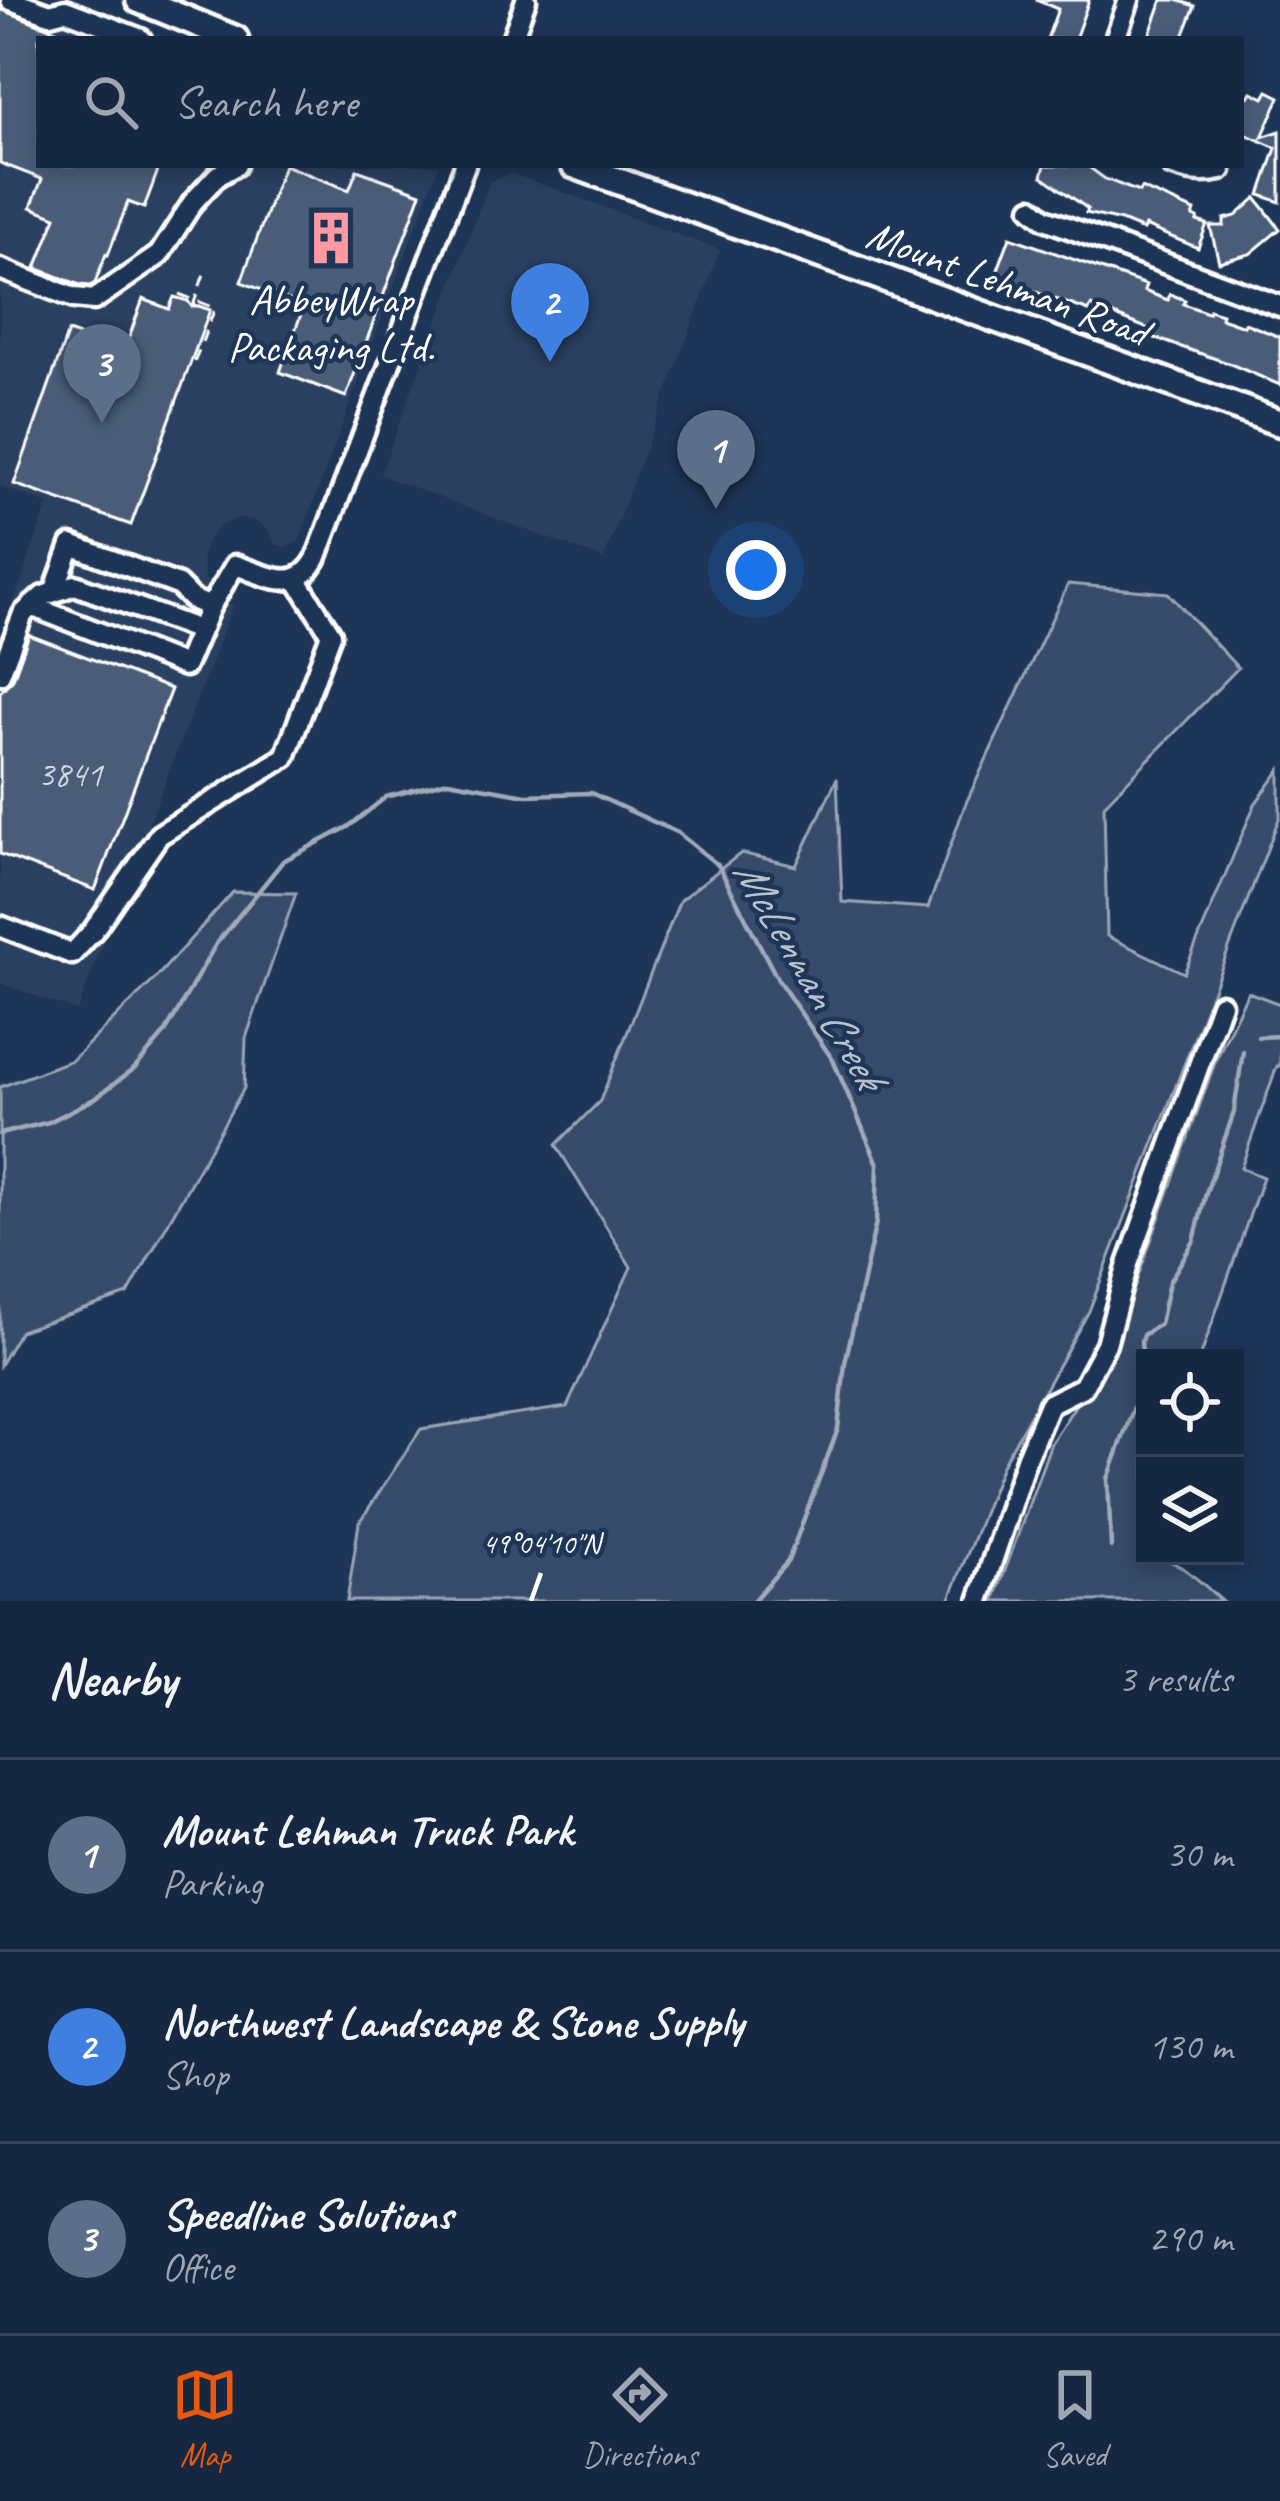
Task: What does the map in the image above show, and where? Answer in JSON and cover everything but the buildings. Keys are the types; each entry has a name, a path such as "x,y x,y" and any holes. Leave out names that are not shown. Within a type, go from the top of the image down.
{"main road":[{"path":"139,0 228,36"},
{"name":"Mount Lehman Road","path":"582,168 1280,423"}],"street":[{"path":"11,0 50,14 64,10 134,36"},
{"path":"513,36 526,0"},
{"path":"1116,36 1129,0"},
{"path":"0,269 74,298 94,300 159,255 194,202 231,168"},
{"path":"31,606 185,666 210,607 235,565 297,580 308,573 464,168"},
{"path":"1178,168 1205,173 1221,170"},
{"path":"1032,208 1045,219 1280,306"},
{"path":"54,592 71,545 178,585 210,607"},
{"path":"0,926 72,954 159,835 286,757 331,634 297,580"},
{"path":"0,674 22,614 43,596 75,585 199,630"},
{"path":"979,1601 1049,1404 1082,1387 1106,1344 1128,1264 1221,1004"}],"path":[{"path":"194,303 205,272"},
{"path":"178,295 215,308 192,362"}],"shaded area":[{"path":"0,0 71,0 163,36 36,36 36,168 438,168 299,541 286,547 275,544 256,521 237,518 218,527 207,541 202,557 204,577 215,594 233,605 77,1011 0,983 0,642 48,504 0,486"},
{"path":"511,173 720,250 604,559 380,475 490,181"},
{"path":"1068,584 1168,593 1238,668 1104,805 1107,936 1184,973 1255,804 1280,770 1280,816 1089,1311 1002,1465 949,1601 347,1601 359,1523 421,1429 567,1407 631,1267 556,1145 600,1101 680,900 741,853 796,866 837,778 842,902 928,908 965,805"},
{"path":"233,892 296,893 246,1038 244,1088 128,1294 20,1331 0,1365 0,1087 72,1060 154,980"},
{"path":"1248,992 1280,1004 1280,1066 1241,1168 1263,1177 1203,1349 1136,1349 1136,1565 1177,1565 1222,1601 994,1601 1051,1443 1112,1349 1217,1057"}],"waterway":[{"name":"McLennan Creek","path":"0,1134 49,1122 94,1099 135,1068 165,1033 216,944 283,861 348,827 386,797 448,781 526,795 591,793 678,833 718,865 778,980 833,1060 878,1164 876,1222 845,1363 838,1429 788,1561 753,1601"},
{"path":"1258,1037 1280,1036"},
{"path":"1111,1547 1108,1479 1144,1379 1141,1341 1160,1324 1169,1282 1194,1241 1234,1112 1243,1051"}],"place":[{"name":"AbbeyWrap Packaging Ltd.","path":"331,238"},
{"name":"Northwest Landscape & Stone Supply","path":"550,362"},
{"name":"Speedline Solutions","path":"102,423"},
{"name":"Mount Lehman Truck Park","path":"716,509"}]}
